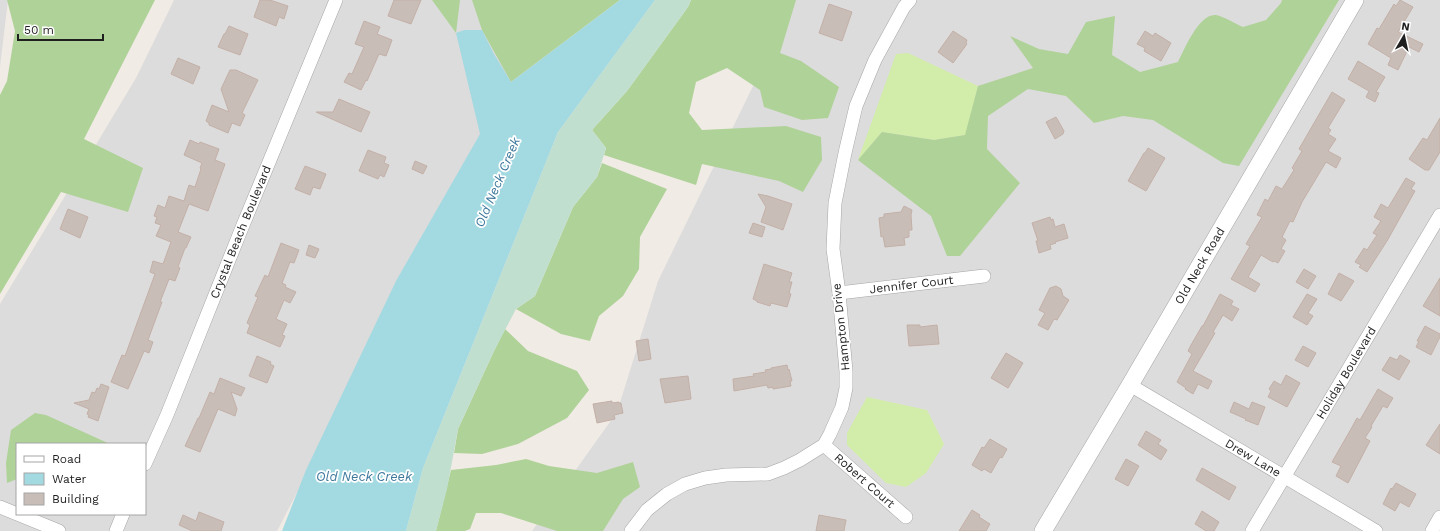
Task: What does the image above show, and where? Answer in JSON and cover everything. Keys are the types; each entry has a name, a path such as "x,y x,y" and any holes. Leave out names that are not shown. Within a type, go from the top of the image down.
{"street":[{"name":"Crystal Beach Boulevard","path":"146,462 169,410 241,230 336,0"},
{"name":"Hampton Drive","path":"824,445 842,407 846,388 846,371 839,293 833,249 834,202 856,106 875,60 904,7 910,0"},
{"name":"Old Neck Road","path":"1043,531 1355,0"},
{"name":"Holiday Boulevard","path":"1252,531 1440,215"},
{"name":"Jennifer Court","path":"839,293 984,276"},
{"name":"Drew Lane","path":"1130,385 1376,531"},
{"name":"Robert Court","path":"824,445 906,517"},
{"path":"630,531 647,510 667,494 685,484 705,478 726,475 768,474 789,466 824,445"},
{"path":"0,507 16,514"},
{"path":"19,515 58,531"},
{"path":"116,531 123,515"},
{"path":"1432,531 1440,517"}],"shaded area":[{"path":"0,0 8,0 0,67"},
{"path":"174,0 579,0 511,82 277,531 0,531 0,304 136,78"},
{"path":"787,0 1440,0 1440,531 532,531 617,412 658,281 753,86"}],"green space":[{"path":"7,0 155,0 84,139 143,168 128,212 61,192 0,294 0,95 7,81 15,31"},
{"path":"432,0 460,0 456,33"},
{"path":"472,0 620,0 511,82 482,30"},
{"path":"655,0 691,0 688,7 627,91 592,130 606,148 597,177 573,207 535,296 516,309 494,351 458,429 447,489 436,531 406,531 423,468 558,132"},
{"path":"691,0 796,0 780,53 801,61 839,87 828,118 802,120 764,107 760,90 727,68 696,82 689,113 702,130 786,126 821,137 822,160 803,192 779,181 702,164 696,185 604,155 606,148 592,130 627,91 688,7"},
{"path":"1282,0 1339,0 1239,166 1223,163 1153,120 1123,116 1094,123 1066,96 1028,89 988,116 987,149 1020,183 960,256 947,256 931,216 858,160 882,132 934,140 965,135 978,86 1033,68 1010,36 1039,49 1068,54 1086,22 1115,16 1112,55 1140,72 1178,62 1193,33 1204,20 1210,16 1216,15 1226,18 1243,27 1266,20"},
{"path":"908,53 978,86 966,135 934,140 882,132 858,160 896,54"},
{"path":"602,163 667,189 640,237 639,269 623,296 599,316 590,341 561,334 516,309 535,296 573,207 597,177"},
{"path":"505,329 528,351 577,371 589,390 567,418 518,444 482,454 454,453 458,429"},
{"path":"867,397 927,410 944,444 926,473 906,487 886,483 847,445 847,433"},
{"path":"35,413 46,415 108,443 16,443 16,479 7,483 6,463 11,430"},
{"path":"526,459 549,466 597,473 633,462 640,487 623,499 603,531 557,531 501,513 476,513 470,529 465,531 436,531 451,470 496,465"}],"water":[{"name":"Old Neck Creek","path":"620,0 655,0 558,132 423,468 406,531 282,531 306,470 396,281 480,134 456,33 464,30 482,30 494,54 511,82"}],"building":[{"path":"260,0 270,0 288,6 284,19 279,17 276,26 254,17"},
{"path":"394,0 421,0 411,24 388,16"},
{"path":"1400,0 1413,7 1398,32 1423,44 1419,52 1409,47 1398,70 1388,65 1391,58 1368,44 1394,4 1396,6"},
{"path":"829,4 852,12 842,41 819,33"},
{"path":"364,21 380,27 377,34 392,40 386,56 379,54 367,81 366,80 361,90 344,82 349,73 352,74 364,47 355,44"},
{"path":"229,26 248,34 240,55 218,47"},
{"path":"953,31 967,40 967,44 953,63 938,52"},
{"path":"1145,31 1153,36 1155,33 1171,43 1161,61 1144,51 1145,48 1137,44"},
{"path":"178,58 200,67 193,84 171,74"},
{"path":"1358,61 1385,77 1376,92 1379,93 1375,102 1366,97 1369,91 1348,79"},
{"path":"230,70 236,70 258,80 242,113 245,115 240,126 232,123 228,133 209,125 206,121 212,105 229,112 221,89"},
{"path":"1332,92 1345,100 1328,128 1331,130 1328,134 1336,139 1328,151 1341,158 1336,168 1326,162 1302,202 1293,222 1290,221 1282,237 1286,240 1281,249 1285,251 1278,263 1273,262 1261,255 1248,277 1260,284 1255,292 1231,279 1250,246 1246,244 1262,217 1257,215 1265,199 1268,201 1276,186 1282,189 1294,170 1292,168 1302,151 1299,149"},
{"path":"339,99 370,112 361,132 316,112 333,112"},
{"path":"1056,117 1064,131 1063,134 1055,139 1046,122"},
{"path":"1440,118 1440,152 1429,170 1425,170 1409,159 1423,138 1427,140"},
{"path":"190,140 219,149 215,160 225,164 208,211 189,204 178,232 191,237 178,267 180,268 175,281 169,279 160,302 162,302 148,340 153,342 149,353 144,351 128,389 111,382 122,355 125,356 155,274 150,272 153,261 163,264 171,242 156,236 161,225 155,223 157,217 154,216 158,205 165,208 169,196 184,201 189,185 195,187 201,169 202,163 184,155"},
{"path":"1148,148 1165,158 1146,191 1128,181"},
{"path":"368,150 386,157 384,163 389,165 384,177 380,175 378,179 359,171"},
{"path":"415,161 427,166 423,174 412,169"},
{"path":"305,166 326,174 320,189 313,187 310,195 295,189"},
{"path":"1406,178 1415,183 1411,189 1415,191 1387,241 1367,272 1359,267 1361,265 1355,262 1364,248 1367,250 1377,235 1373,233 1381,221 1374,217 1381,204 1388,208"},
{"path":"758,194 792,204 783,230 761,222 766,207"},
{"path":"904,206 912,210 912,230 909,230 909,237 904,238 905,245 885,247 883,236 881,237 879,218 884,217 884,214 901,212"},
{"path":"68,209 88,217 80,238 60,229"},
{"path":"1050,217 1051,220 1053,219 1055,227 1064,224 1068,238 1055,242 1056,243 1050,245 1051,249 1039,253 1036,241 1038,241 1032,223"},
{"path":"753,223 765,227 762,237 749,233"},
{"path":"281,243 299,250 294,263 290,262 282,283 286,285 285,287 296,292 290,303 284,300 276,319 287,324 282,335 285,336 280,347 247,333 250,325 247,323 258,297 255,296 265,275 268,277"},
{"path":"309,245 319,249 315,258 306,255"},
{"path":"764,264 792,273 789,282 792,282 789,293 791,294 787,307 771,303 770,306 757,302 753,299"},
{"path":"1304,269 1316,276 1308,289 1296,282"},
{"path":"1339,273 1354,281 1341,301 1328,294"},
{"path":"1440,278 1440,316 1423,306"},
{"path":"1056,286 1061,289 1063,296 1069,300 1057,320 1054,319 1048,330 1038,325 1045,313 1039,310 1050,288"},
{"path":"1220,294 1233,301 1231,305 1239,309 1232,321 1223,315 1213,332 1215,333 1193,371 1212,381 1208,389 1198,384 1193,394 1177,382 1192,354 1188,351"},
{"path":"1307,294 1317,299 1308,313 1313,316 1307,325 1293,317"},
{"path":"907,325 920,325 920,327 937,325 939,344 909,346"},
{"path":"1425,326 1440,334 1431,355 1416,347 1419,341 1417,341"},
{"path":"648,339 651,359 639,361 636,341"},
{"path":"1303,346 1316,353 1308,367 1295,360"},
{"path":"1006,353 1023,363 1008,388 991,378"},
{"path":"1400,355 1410,361 1399,380 1382,370 1390,357 1397,360"},
{"path":"257,356 271,362 270,364 274,366 267,383 249,376"},
{"path":"787,365 792,381 790,381 791,386 773,389 773,387 768,388 767,385 734,391 733,379 754,376 753,374 766,372 765,370"},
{"path":"1286,375 1300,383 1287,407 1268,397 1271,391 1269,389 1274,381 1281,385"},
{"path":"688,376 691,399 665,403 660,379"},
{"path":"220,378 245,388 241,396 231,392 237,409 235,416 218,409 200,452 185,446 210,392 214,394"},
{"path":"101,384 109,387 98,421 88,417 89,415 87,414 89,409 74,403 89,400 92,392 95,393"},
{"path":"1378,389 1393,398 1387,408 1383,406 1371,426 1372,427 1365,438 1370,441 1348,483 1336,476 1341,466 1332,462 1357,418 1360,420"},
{"path":"612,401 612,403 621,403 623,413 614,415 615,419 597,423 593,404"},
{"path":"1234,402 1249,409 1252,402 1265,407 1258,425 1230,412"},
{"path":"1440,424 1440,454 1426,445"},
{"path":"1146,431 1161,440 1158,444 1167,450 1161,460 1138,445"},
{"path":"990,439 1007,449 1002,458 1000,457 991,473 984,469 982,471 972,465 982,447 984,448"},
{"path":"1126,459 1139,466 1128,486 1115,479"},
{"path":"1202,468 1236,487 1229,500 1196,480"},
{"path":"1396,483 1416,494 1409,507 1400,502 1395,511 1383,504 1391,488 1392,489"},
{"path":"972,510 980,515 979,517 990,524 986,531 959,531"},
{"path":"1202,511 1219,522 1214,531 1206,531 1195,524"},
{"path":"199,512 224,522 221,531 192,531 179,525 183,515 196,521"},
{"path":"819,515 846,520 844,531 816,531"}]}
